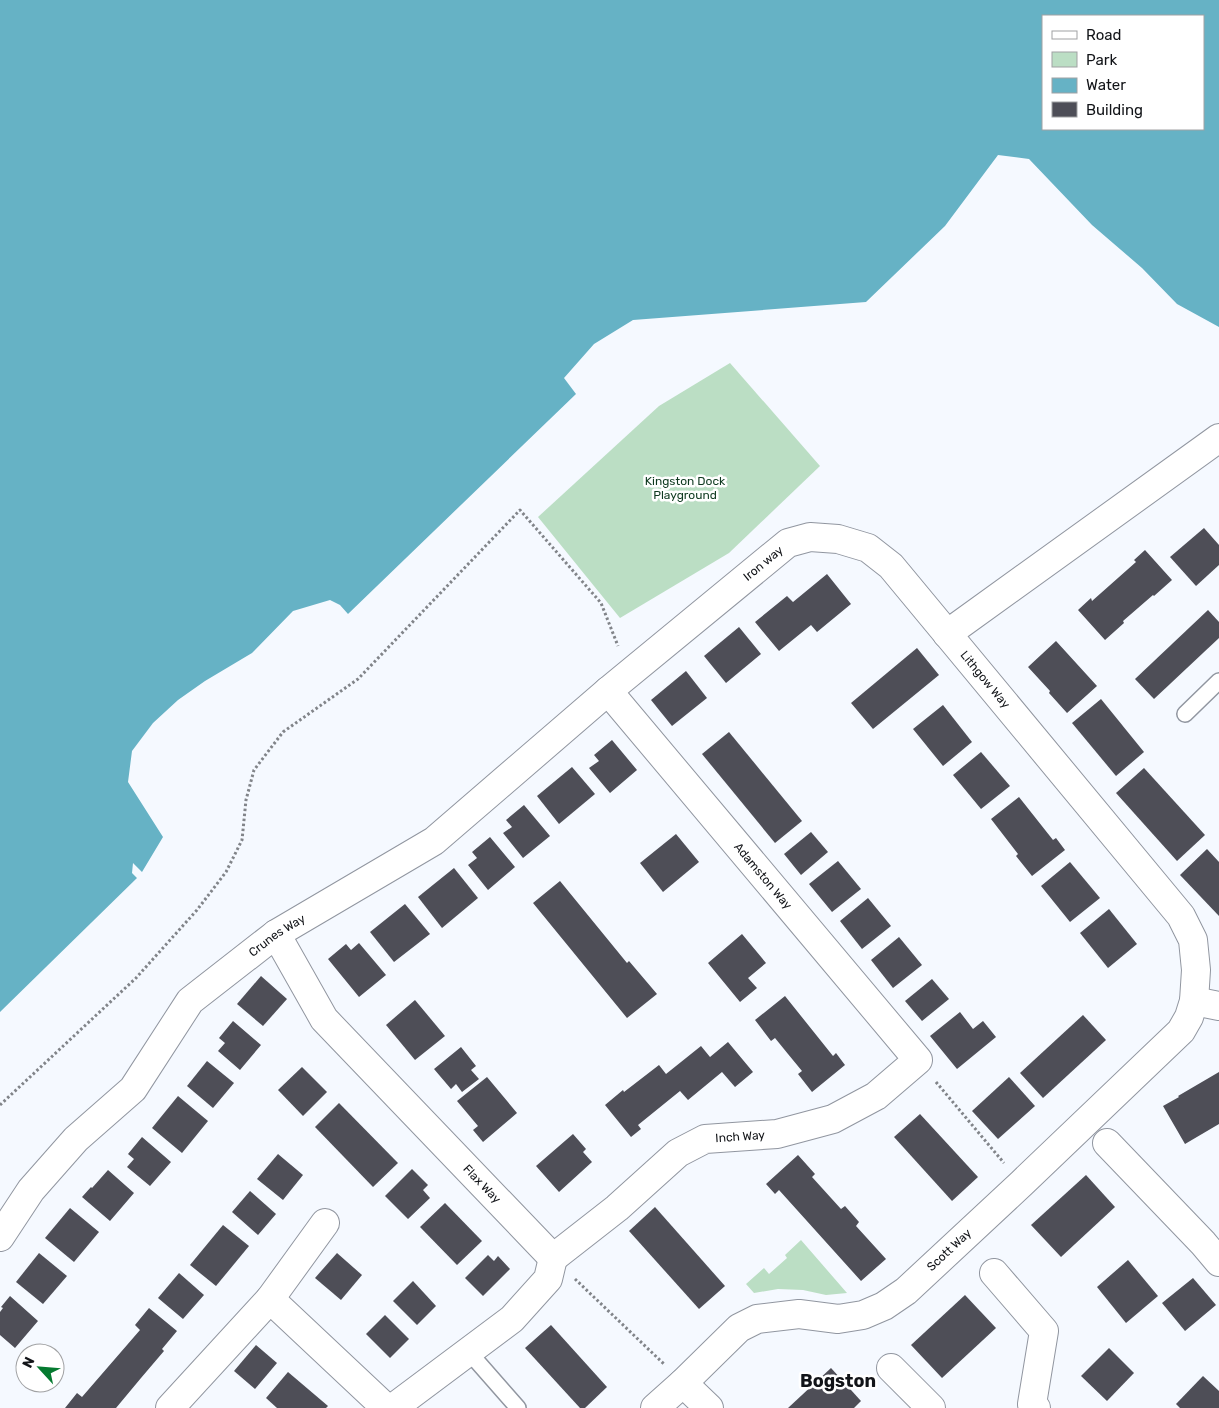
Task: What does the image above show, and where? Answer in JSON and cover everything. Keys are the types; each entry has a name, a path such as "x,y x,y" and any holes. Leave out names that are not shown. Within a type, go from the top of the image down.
{"street":[{"path":"947,634 1219,438"},
{"name":"Iron way","path":"608,691 788,543 810,537 838,538 868,548 892,566 947,634"},
{"name":"Lithgow Way","path":"947,634 1181,916 1193,940 1196,970 1206,1004"},
{"name":"Crunes Way","path":"0,1237 31,1190 76,1140 133,1089 190,1001 276,934 428,846 608,691"},
{"name":"Adamston Way","path":"608,691 918,1060"},
{"name":"Flax Way","path":"276,934 324,1020 553,1258"},
{"name":"Scott Way","path":"656,1408 740,1328 757,1319 799,1314 838,1319 863,1315 884,1306 906,1291 1181,1031 1189,1017 1206,1004"},
{"name":"Inch Way","path":"553,1258 617,1208 678,1153 705,1139 778,1134 833,1119 876,1096 918,1060"},
{"path":"1107,1143 1211,1253"},
{"path":"170,1408 270,1299 325,1223"},
{"path":"393,1408 512,1319 548,1279 553,1258"},
{"path":"994,1273 1044,1330 1028,1407"},
{"path":"270,1299 386,1408"},
{"path":"891,1368 931,1408"},
{"path":"683,1383 709,1408"}],"lane":[{"path":"1186,714 1219,681"},
{"path":"468,1351 518,1408"}],"path":[{"path":"0,1105 136,978 197,910 226,872 242,840 246,800 254,770 283,732 358,680 520,510 601,603 629,674"},
{"path":"918,1060 1022,1183"},
{"path":"553,1258 683,1383"}],"green space":[{"name":"Kingston Dock Playground","path":"730,363 820,466 729,553 620,618 538,517 659,406"},
{"path":"801,1240 847,1293 826,1295 803,1290 778,1289 754,1293 746,1284 764,1268 769,1274 787,1258 785,1255"}],"water":[{"path":"0,0 1219,0 1219,327 1177,304 1142,268 1092,225 1029,159 998,155 945,226 866,302 633,320 594,344 564,378 576,394 348,614 340,605 330,600 293,611 252,653 205,681 178,700 153,723 132,751 128,782 163,837 142,872 133,863 132,873 137,878 0,1012"}],"building":[{"path":"1204,528 1219,545 1219,565 1196,586 1170,557"},
{"path":"1145,550 1172,580 1123,621 1124,623 1105,640 1078,610 1091,598 1092,601 1136,562 1134,560"},
{"path":"827,574 851,604 817,632 811,625 779,651 755,622 787,596 793,602"},
{"path":"1208,610 1219,622 1219,638 1154,699 1135,679"},
{"path":"739,627 761,654 726,683 704,656"},
{"path":"1056,641 1097,686 1067,713 1028,667"},
{"path":"917,648 939,675 873,729 851,703"},
{"path":"686,671 707,698 672,726 651,700"},
{"path":"1101,699 1144,752 1116,776 1072,723"},
{"path":"943,705 972,742 943,766 913,729"},
{"path":"729,732 802,821 775,843 702,754"},
{"path":"612,740 637,770 610,793 589,768 599,761 594,755"},
{"path":"981,752 1010,786 981,809 953,775"},
{"path":"572,767 595,794 559,824 537,796"},
{"path":"1144,768 1205,835 1177,861 1116,793"},
{"path":"1019,797 1053,840 1056,838 1065,850 1032,876 991,819"},
{"path":"524,805 550,836 523,858 503,833 512,827 506,820"},
{"path":"811,832 828,852 801,875 784,854"},
{"path":"676,834 699,862 663,892 640,863"},
{"path":"490,837 515,867 488,890 468,865 477,858 472,852"},
{"path":"1207,849 1219,862 1219,916 1180,875"},
{"path":"838,861 861,889 832,912 809,884"},
{"path":"1070,862 1100,898 1070,922 1041,886"},
{"path":"454,868 478,898 442,928 418,897"},
{"path":"560,881 627,963 629,961 657,994 627,1018 533,903"},
{"path":"868,898 891,926 862,949 840,921"},
{"path":"405,904 430,934 394,962 370,932"},
{"path":"1109,909 1137,944 1108,968 1080,933"},
{"path":"742,934 766,963 748,978 757,988 740,1002 708,963"},
{"path":"899,937 922,965 893,988 871,960"},
{"path":"359,943 386,975 359,997 328,959 346,944 351,950"},
{"path":"261,976 287,999 263,1026 237,1004"},
{"path":"932,979 949,999 922,1021 905,1001"},
{"path":"785,996 833,1056 836,1053 845,1065 812,1092 798,1074 802,1071 775,1038 771,1041 755,1020"},
{"path":"415,1000 445,1036 415,1060 386,1025"},
{"path":"960,1012 973,1029 983,1021 996,1037 957,1069 930,1036"},
{"path":"1083,1015 1106,1040 1043,1098 1020,1073"},
{"path":"233,1021 261,1045 240,1070 218,1051 225,1043 219,1038"},
{"path":"728,1042 753,1072 735,1087 722,1072 688,1100 680,1091 638,1125 641,1129 631,1137 605,1105 659,1065 666,1074 701,1046 710,1057"},
{"path":"461,1047 476,1066 471,1070 479,1079 462,1092 456,1084 451,1089 434,1069"},
{"path":"207,1061 234,1083 213,1108 187,1086"},
{"path":"302,1067 327,1092 303,1116 278,1090"},
{"path":"1219,1072 1219,1124 1185,1144 1163,1106"},
{"path":"487,1077 517,1113 483,1142 473,1130 478,1126 457,1101"},
{"path":"1009,1077 1035,1106 998,1139 972,1111"},
{"path":"178,1096 208,1121 182,1153 152,1128"},
{"path":"339,1103 398,1163 373,1187 315,1127"},
{"path":"920,1114 978,1177 952,1201 894,1137"},
{"path":"573,1134 586,1149 583,1152 592,1162 559,1192 536,1166"},
{"path":"142,1137 171,1162 150,1186 127,1167 134,1159 128,1154"},
{"path":"278,1154 303,1175 283,1200 257,1179"},
{"path":"798,1155 815,1174 812,1177 841,1209 845,1206 859,1222 856,1226 886,1259 861,1281 779,1190 775,1194 766,1184"},
{"path":"412,1169 428,1185 423,1190 430,1198 408,1219 385,1196"},
{"path":"108,1170 134,1193 110,1221 82,1197"},
{"path":"1086,1175 1115,1207 1061,1257 1031,1225"},
{"path":"250,1191 276,1214 258,1235 232,1212"},
{"path":"445,1203 482,1241 457,1265 420,1227"},
{"path":"655,1207 725,1286 699,1309 629,1231"},
{"path":"70,1208 99,1232 74,1262 45,1238"},
{"path":"223,1225 249,1246 216,1286 190,1265"},
{"path":"39,1253 67,1276 43,1304 16,1282"},
{"path":"337,1253 362,1275 341,1300 315,1278"},
{"path":"488,1255 494,1261 498,1256 510,1269 483,1296 465,1278"},
{"path":"1128,1260 1158,1296 1126,1323 1097,1287"},
{"path":"179,1273 204,1295 183,1319 158,1298"},
{"path":"1193,1278 1216,1305 1185,1331 1162,1303"},
{"path":"413,1281 436,1306 417,1325 393,1301"},
{"path":"965,1295 996,1328 942,1378 911,1345"},
{"path":"10,1296 38,1321 19,1343 15,1343 15,1348 0,1335 0,1312 3,1308 1,1307"},
{"path":"149,1308 177,1331 162,1349 164,1351 116,1408 65,1408 77,1393 82,1397 140,1330 135,1325"},
{"path":"385,1315 409,1339 390,1358 366,1334"},
{"path":"551,1325 607,1387 585,1408 580,1408 525,1348"},
{"path":"256,1345 277,1363 255,1389 234,1371"},
{"path":"1109,1348 1134,1373 1107,1401 1081,1376"},
{"path":"831,1368 861,1401 854,1408 788,1408"},
{"path":"288,1372 328,1406 326,1408 277,1408 266,1398"},
{"path":"1203,1376 1219,1391 1219,1408 1180,1408 1176,1404"}],"district":[{"name":"Bogston","path":"838,1381"}]}
